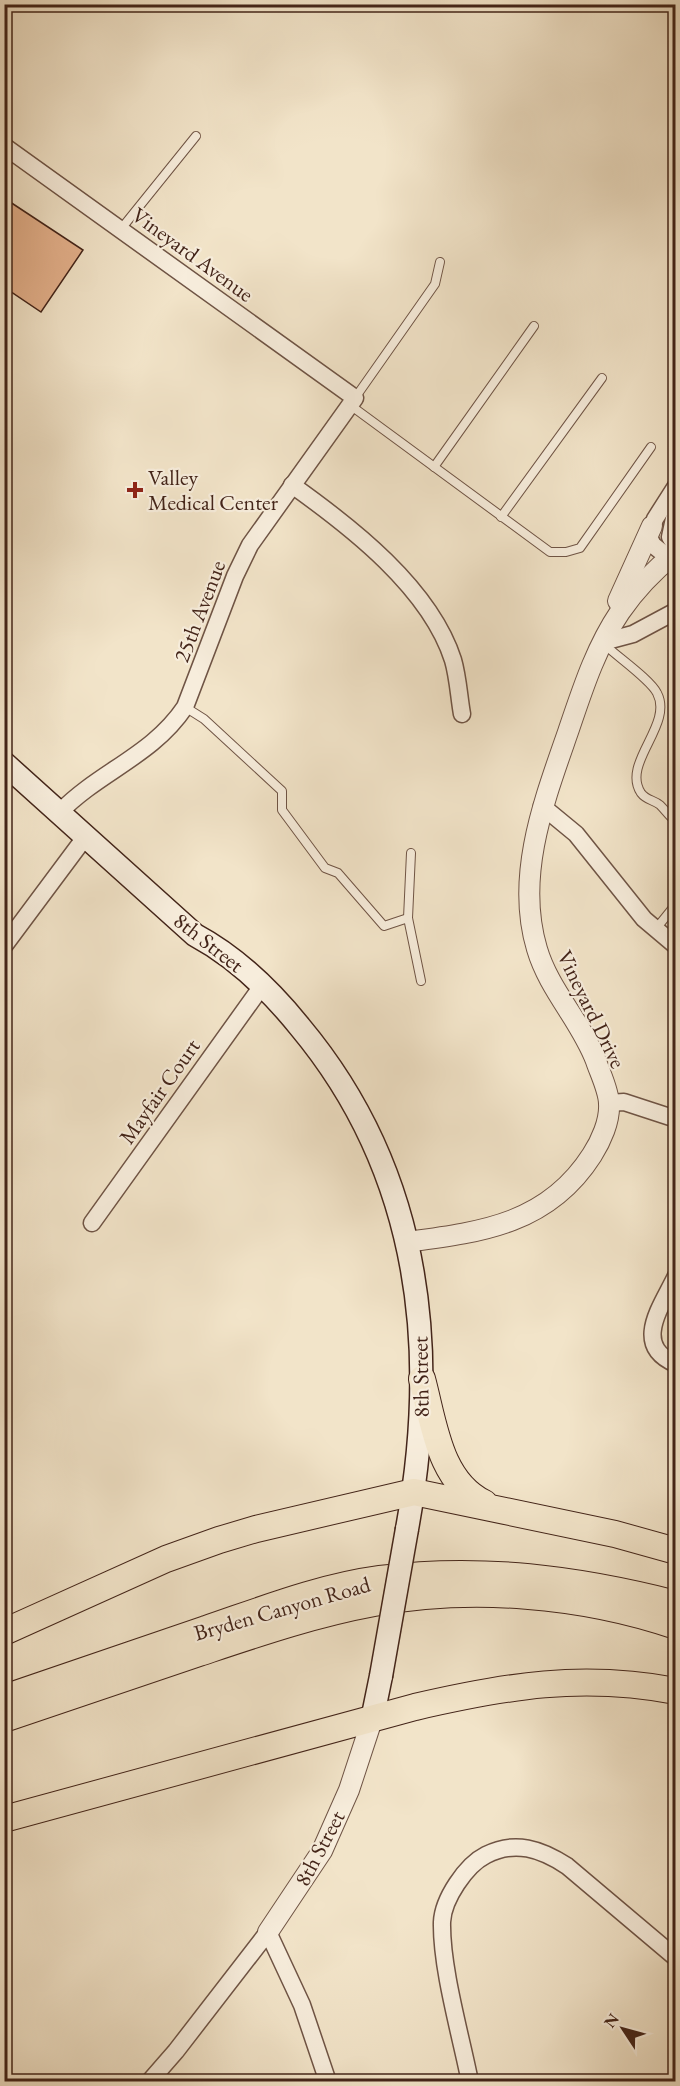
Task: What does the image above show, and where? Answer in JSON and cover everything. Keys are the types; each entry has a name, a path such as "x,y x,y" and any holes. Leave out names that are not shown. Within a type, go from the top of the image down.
{"main road":[{"name":"8th Street","path":"4,763 195,935 219,947 262,986 313,1042 344,1086 368,1130 390,1180 407,1242 416,1290 422,1378 421,1445 372,1720"},
{"path":"422,1378 449,1471 471,1497 495,1509"},
{"path":"4,1632 166,1559 219,1540 256,1529 414,1492 615,1534 675,1551"},
{"name":"Bryden Canyon Road","path":"4,1698 257,1611 323,1591 378,1580 440,1574 502,1573 618,1590 675,1604"},
{"name":"Bryden Canyon Road","path":"4,1719 265,1631 375,1603 438,1596 502,1596 556,1600 614,1610 675,1626"},
{"path":"4,1819 415,1707 526,1684 635,1683 675,1691"}],"street":[{"name":"Vineyard Avenue","path":"4,146 121,229 352,402"},
{"name":"25th Avenue","path":"60,812 79,793 156,742 184,708 235,576 250,545 352,402"},
{"path":"292,485 388,564 418,597 437,625 453,660 462,714"},
{"path":"603,642 652,526 666,497 675,486"},
{"path":"673,553 670,537 675,510"},
{"path":"652,526 650,541 673,553"},
{"name":"Vineyard Drive","path":"407,1242 446,1236 506,1222 549,1203 587,1164 599,1145 609,1103 595,1059 550,981 537,949 529,887 530,870 542,807 586,680 603,642 642,582 673,553"},
{"path":"603,642 633,634 675,611"},
{"path":"542,807 576,834 655,930 675,946"},
{"path":"4,946 86,836"},
{"name":"Mayfair Court","path":"92,1223 262,986"},
{"path":"609,1103 624,1102 675,1119"},
{"path":"675,1276 651,1329 651,1339 662,1356 675,1364"},
{"name":"8th Street","path":"149,2082 176,2051 268,1932 322,1851 349,1790 372,1720"},
{"path":"470,2082 444,1954 442,1920 459,1880 474,1861 500,1848 532,1848 550,1855 567,1866 675,1958"},
{"path":"268,1932 302,2005 328,2082"}],"lane":[{"path":"121,229 196,136"},
{"path":"440,262 435,284 352,402 434,467 550,552 566,552 580,548 651,447"},
{"path":"434,467 534,326"},
{"path":"501,517 602,378"},
{"path":"603,642 649,682 657,693 662,712 636,778 640,792 646,799 658,804 675,822"},
{"path":"184,708 204,719 282,791 282,810 306,843 325,868 339,873 384,926 408,918"},
{"path":"411,853 408,918 421,981"},
{"path":"655,930 675,904"}],"building":[{"path":"4,198 83,250 41,312 4,287"}],"place":[{"name":"Valley Medical Center","path":"135,490"}]}
